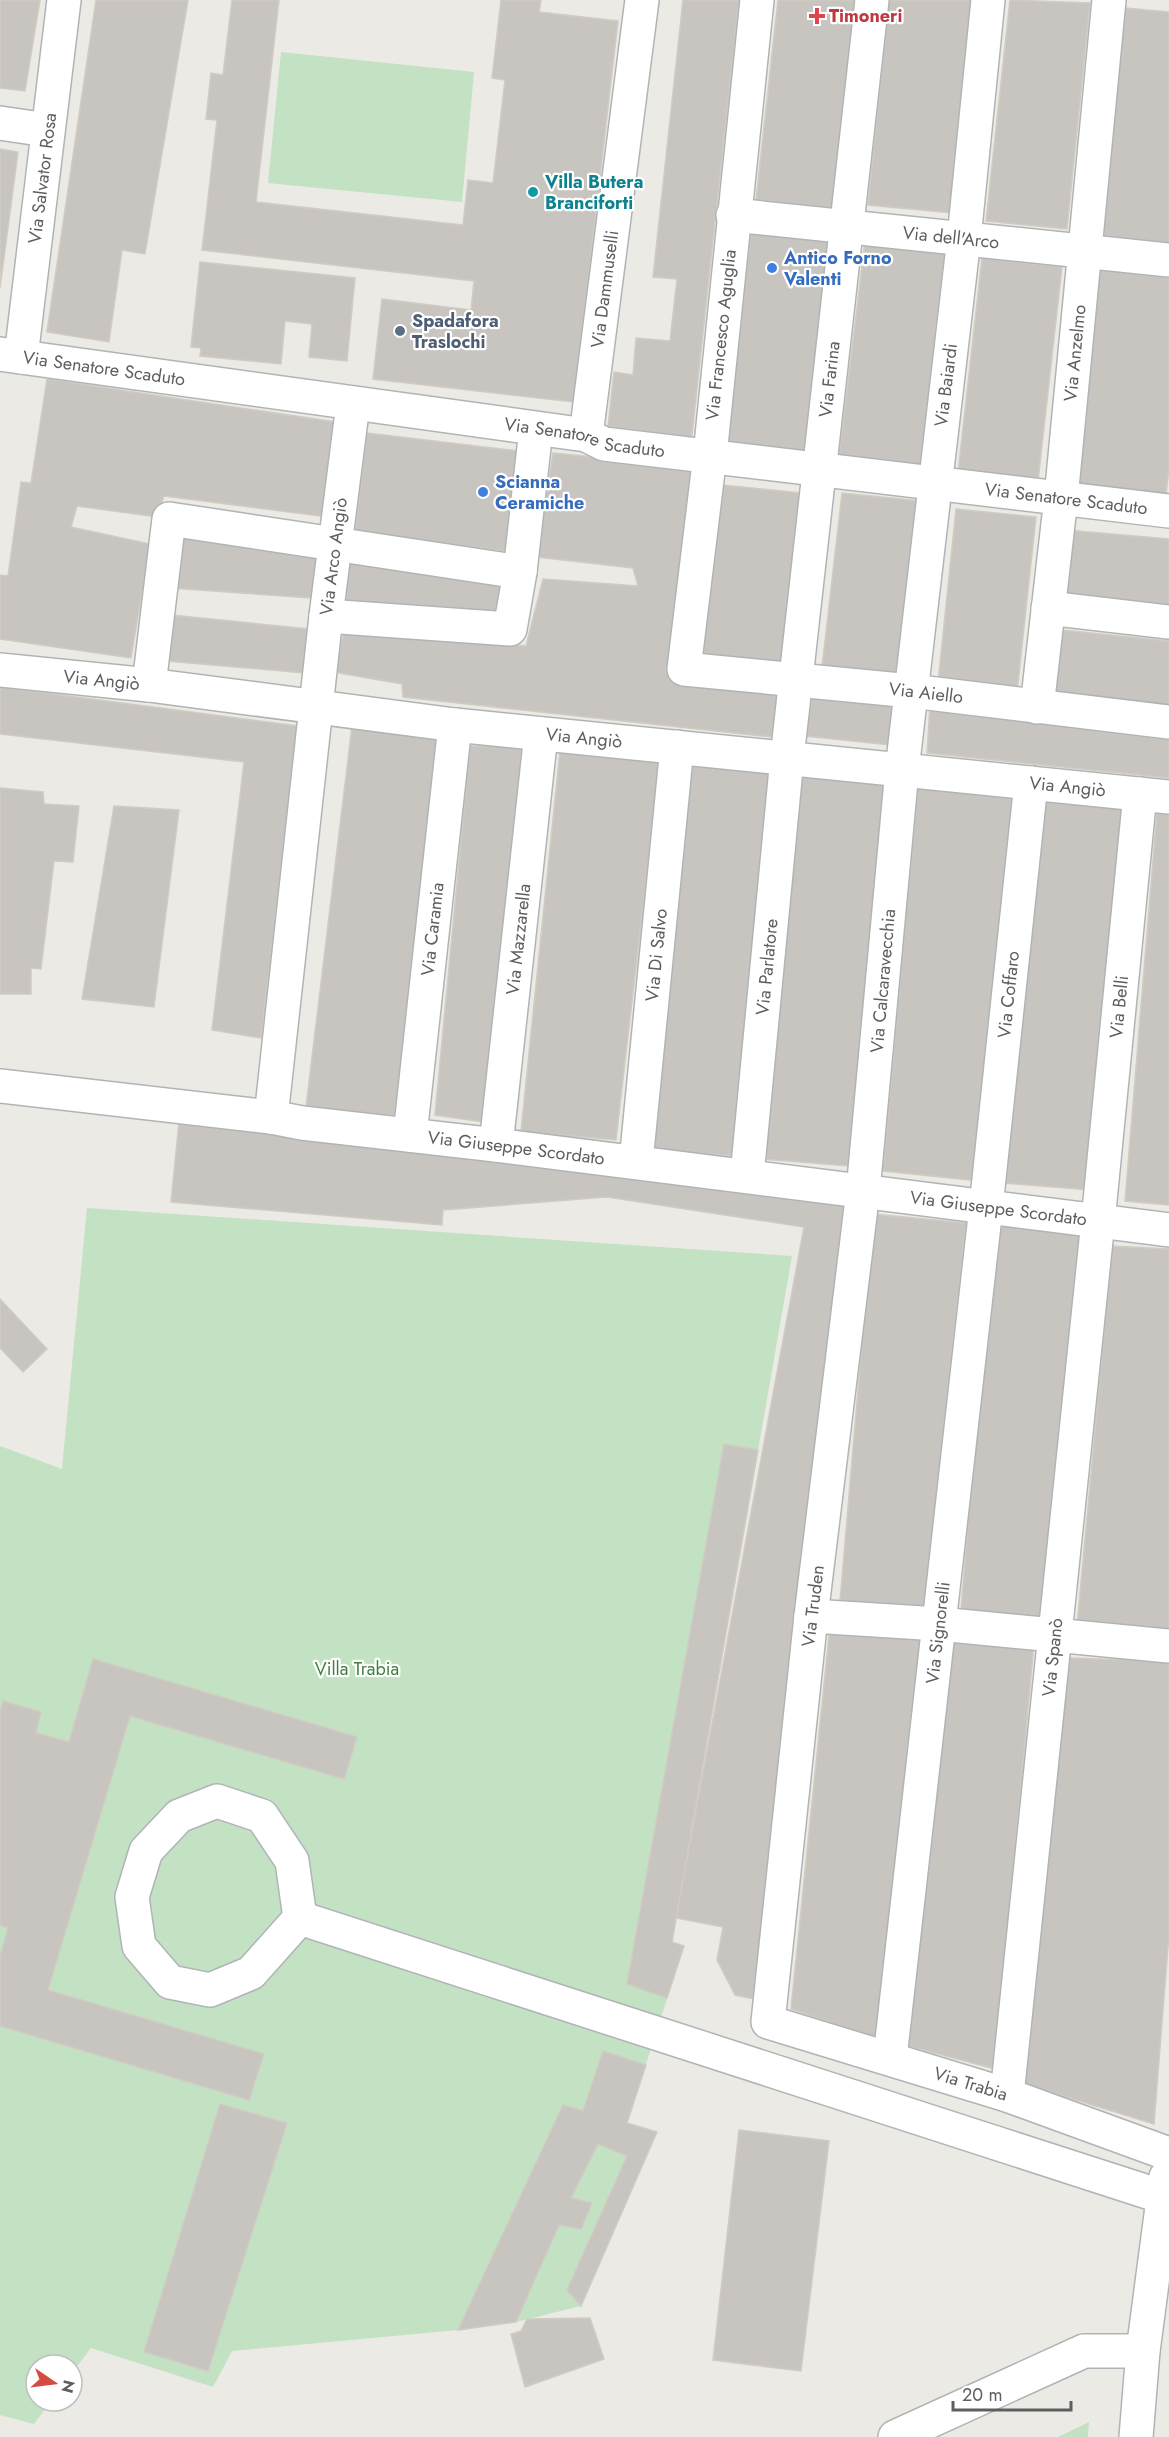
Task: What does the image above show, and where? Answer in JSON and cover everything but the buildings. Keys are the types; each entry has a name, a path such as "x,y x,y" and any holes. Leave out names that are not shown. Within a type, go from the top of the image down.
{"street":[{"name":"Via Salvator Rosa","path":"11,356 47,130 64,0"},
{"name":"Via Dammuselli","path":"586,435 642,0"},
{"name":"Via Francesco Aguglia","path":"684,669 710,455 757,0"},
{"name":"Via Farina","path":"787,758 873,0"},
{"name":"Via Baiardi","path":"902,770 964,238 988,0"},
{"name":"Via Anzelmo","path":"1037,707 1061,498 1109,0"},
{"path":"0,123 47,130"},
{"name":"Via dell'Arco","path":"733,215 1169,260"},
{"name":"Via Senatore Scaduto","path":"11,356 586,435 604,444 1169,511"},
{"name":"Via Arco Angiò","path":"316,709 353,404"},
{"path":"326,616 510,629 520,572 536,429"},
{"path":"149,685 170,519 520,572"},
{"path":"1048,608 1169,622"},
{"name":"Via Aiello","path":"684,669 795,682 911,691 1169,722"},
{"name":"Via Angiò","path":"0,670 149,685 316,709 455,725 1154,796"},
{"path":"272,1116 316,709"},
{"name":"Via Caramia","path":"410,1135 455,725"},
{"name":"Via Mazzarella","path":"496,1144 541,734"},
{"name":"Via Di Salvo","path":"636,1162 677,747"},
{"name":"Via Parlatore","path":"747,1176 787,758"},
{"name":"Via Calcaravecchia","path":"863,1191 902,770"},
{"name":"Via Coffaro","path":"986,1207 1030,783"},
{"name":"Via Belli","path":"1098,1221 1154,796"},
{"name":"Via Giuseppe Scordato","path":"0,1086 272,1116 302,1124 496,1144 1169,1230"},
{"name":"Via Truden","path":"768,2022 812,1616 863,1191"},
{"name":"Via Signorelli","path":"890,2058 986,1207"},
{"name":"Via Spanò","path":"1007,2095 1098,1221"},
{"path":"812,1616 939,1624 1169,1646"},
{"path":"217,1801 262,1816 292,1861 300,1918 251,1973 210,1990 170,1982 139,1946 132,1897 146,1851 179,1816 217,1801"},
{"path":"300,1918 1163,2198"},
{"name":"Via Trabia","path":"768,2022 1007,2095 1169,2156"},
{"path":"1136,2437 1143,2351 1169,2156"},
{"path":"901,2436 1084,2351 1143,2351"}],"green space":[{"path":"281,52 474,72 462,202 268,183"},
{"name":"Villa Trabia","path":"87,1208 792,1256 672,1942 684,1946 627,2123 657,2132 581,2306 516,2322 458,2330 232,2351 213,2387 91,2348 84,2357 84,2353 24,2353 24,2413 42,2413 34,2424 0,2415 0,1446 62,1469"},
{"path":"1089,2422 1088,2437 1058,2437"}],"place":[{"name":"Timoneri","path":"817,16"},
{"name":"Villa Butera Branciforti","path":"533,192"},
{"name":"Antico Forno Valenti","path":"772,268"},
{"name":"Spadafora Traslochi","path":"400,331"},
{"name":"Scianna Ceramiche","path":"483,492"}]}
